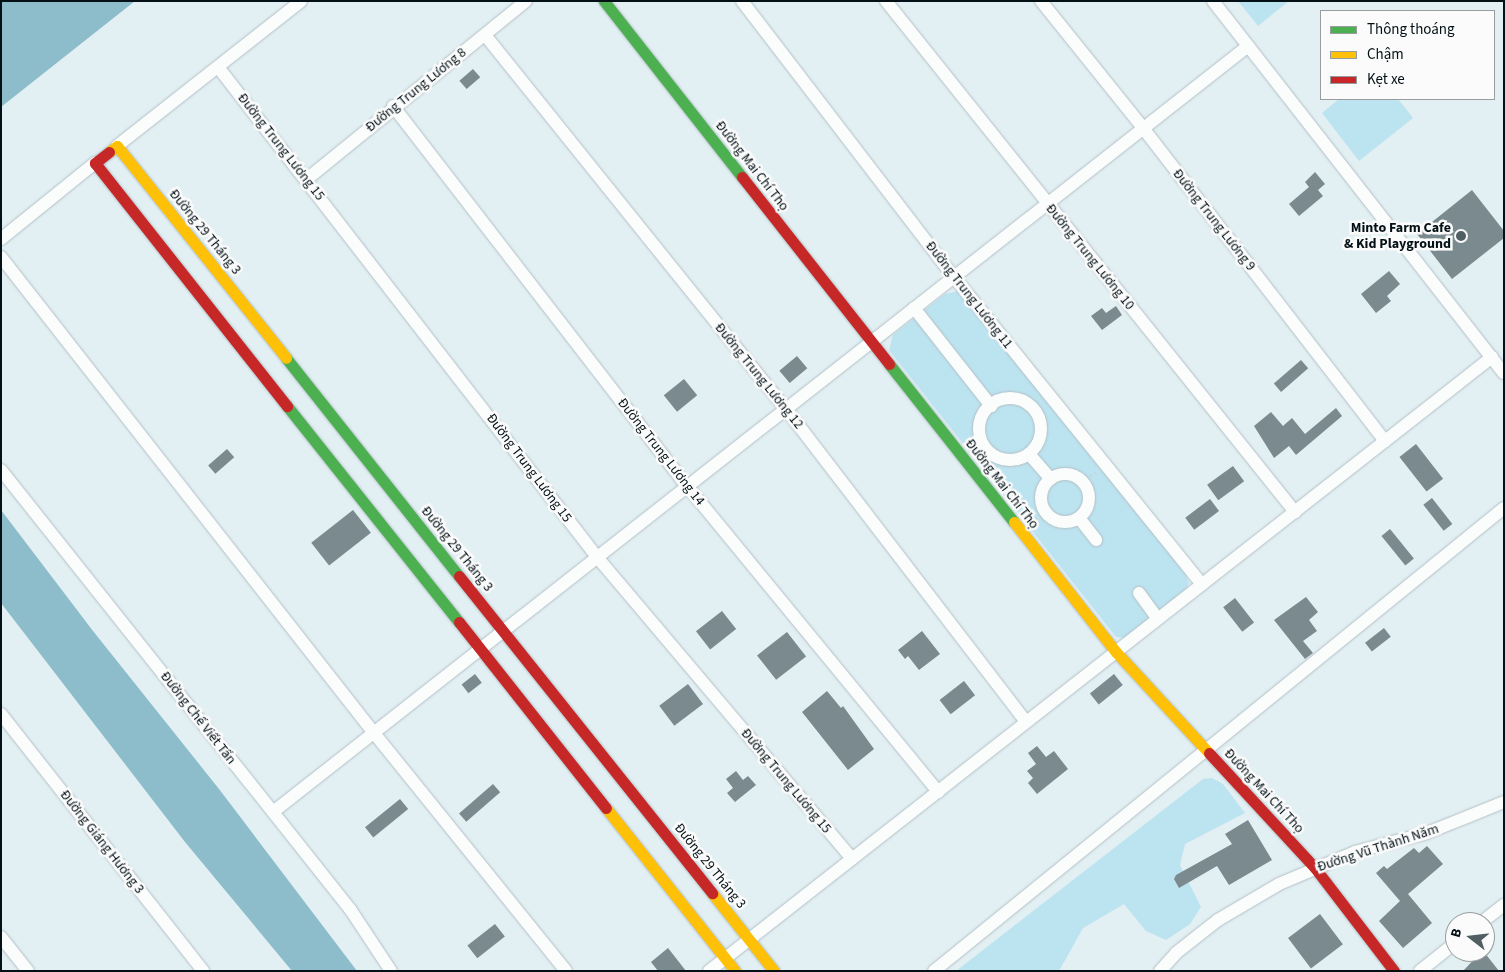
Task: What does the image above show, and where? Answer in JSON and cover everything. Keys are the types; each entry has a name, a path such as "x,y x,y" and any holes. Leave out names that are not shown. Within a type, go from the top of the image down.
{"street":[{"path":"1,239 301,1"},
{"name":"Đường Trung Lương 8","path":"307,179 393,106 526,1"},
{"name":"Đường Mai Chí Thọ","path":"604,1 1116,652 1315,868 1394,971"},
{"name":"Đường Trung Lương 11","path":"742,1 954,277 1202,584"},
{"name":"Đường Trung Lương 10","path":"886,1 1295,512"},
{"name":"Đường Trung Lương 9","path":"1041,1 1143,128 1385,441"},
{"path":"1213,1 1504,373"},
{"name":"Đường Trung Lương 12","path":"485,35 786,409 1026,722"},
{"path":"273,812 1248,46"},
{"name":"Đường Trung Lương 15","path":"218,67 307,179 597,557 852,859"},
{"name":"Đường Trung Lương 14","path":"393,106 688,486 938,792"},
{"name":"Đường 29 Tháng 3","path":"117,146 774,971"},
{"path":"96,164 735,971"},
{"path":"1,257 374,733 566,971"},
{"path":"914,308 991,406"},
{"path":"709,971 1492,357"},
{"path":"1008,399 1032,407 1041,431 1035,448 1029,454 1021,458 1004,460 989,452 980,428 991,406 1008,399"},
{"path":"1029,454 1051,479"},
{"name":"Đường Chế Viết Tấn","path":"1,470 350,909 391,971"},
{"path":"1070,475 1083,482 1089,501 1079,518 1060,522 1044,510 1041,496 1051,479 1070,475"},
{"path":"934,971 1504,508"},
{"path":"1079,518 1096,540"},
{"path":"1139,593 1158,619"},
{"name":"Đường Giáng Hương 3","path":"1,714 203,971"},
{"name":"Đường Vũ Thành Năm","path":"1160,971 1176,953 1218,920 1253,898 1315,868 1355,852 1427,833 1504,802"},
{"path":"1,936 28,971"},
{"path":"1420,971 1445,951"}],"shaded area":[{"path":"1,1 135,1 1,107"},
{"path":"1238,1 1289,1 1258,26"},
{"path":"1338,100 1399,100 1413,118 1359,161 1322,113"},
{"path":"958,291 1184,571 1189,583 1185,592 1124,638 1116,637 889,350 893,335 945,294"},
{"path":"1,510 93,631 219,789 357,971 292,971 185,842 1,603"},
{"path":"1212,778 1223,784 1245,813 1185,844 1180,865 1201,907 1190,924 1166,940 1146,931 1124,904 1083,928 1059,971 956,971 1203,779"}],"building":[{"path":"473,69 480,77 467,89 459,81"},
{"path":"1315,172 1325,184 1318,190 1323,196 1299,216 1289,204 1309,187 1305,182"},
{"name":"Minto Farm Cafe & Kid Playground","path":"1472,190 1504,231 1504,238 1452,279 1417,234"},
{"path":"1389,271 1400,284 1387,296 1391,301 1376,313 1361,294"},
{"path":"1116,306 1122,315 1102,330 1091,316 1102,308 1106,313"},
{"path":"797,356 807,368 790,383 779,371"},
{"path":"1301,360 1308,368 1281,392 1274,384"},
{"path":"684,379 697,395 677,412 664,395"},
{"path":"1336,408 1342,416 1296,455 1289,446 1274,458 1254,426 1271,412 1283,426 1292,418 1305,434"},
{"path":"1416,444 1443,479 1427,492 1399,457"},
{"path":"227,449 234,457 215,474 208,465"},
{"path":"1233,466 1244,481 1218,500 1207,485"},
{"path":"1432,498 1452,524 1444,531 1423,505"},
{"path":"1210,499 1219,511 1194,530 1185,518"},
{"path":"353,510 371,533 329,565 311,543"},
{"path":"1390,529 1414,559 1405,565 1381,536"},
{"path":"1306,597 1318,612 1309,620 1317,631 1303,641 1313,653 1305,659 1274,620"},
{"path":"1235,598 1254,622 1242,632 1223,607"},
{"path":"722,611 736,629 710,649 696,631"},
{"path":"1384,628 1391,637 1372,651 1365,643"},
{"path":"922,631 940,654 919,670 908,656 905,659 898,650"},
{"path":"787,632 806,656 776,680 757,655"},
{"path":"475,674 482,683 468,693 462,684"},
{"path":"1114,674 1123,685 1099,704 1090,694"},
{"path":"964,681 975,695 951,714 940,700"},
{"path":"688,684 703,704 674,726 659,706"},
{"path":"827,691 841,708 843,706 874,749 848,770 802,712"},
{"path":"1037,746 1046,757 1054,751 1068,769 1037,794 1028,783 1033,778 1027,771 1036,764 1028,753"},
{"path":"736,771 743,780 748,776 756,785 735,802 727,793 733,788 726,779"},
{"path":"493,784 500,792 466,822 459,814"},
{"path":"400,799 408,809 373,837 365,827"},
{"path":"1248,820 1272,860 1229,885 1217,866 1179,888 1174,879 1176,875 1232,844 1225,834"},
{"path":"1427,846 1443,864 1408,894 1432,923 1403,948 1379,921 1400,901 1376,873 1384,866 1387,869 1414,848 1419,853"},
{"path":"1320,914 1343,944 1311,968 1288,938"},
{"path":"495,924 505,937 477,958 467,946"},
{"path":"668,948 686,971 658,971 651,962"},
{"path":"1472,962 1492,962 1499,971 1463,971"}],"traffic: fast":[{"path":"604,1 742,177"},
{"path":"286,358 459,576"},
{"path":"889,364 1014,522"},
{"path":"287,406 459,622"}],"traffic: slow":[{"path":"109,152 117,146 286,358"},
{"path":"1014,522 1116,652 1209,753"},
{"path":"606,808 735,971"},
{"path":"712,893 774,971"}],"traffic: jam":[{"path":"109,152 95,163 287,406"},
{"path":"742,177 889,364"},
{"path":"459,576 712,893"},
{"path":"459,622 606,808"},
{"path":"1209,753 1315,868 1394,971"}],"place":[{"name":"Minto Farm Cafe & Kid Playground","path":"1461,236"}]}
